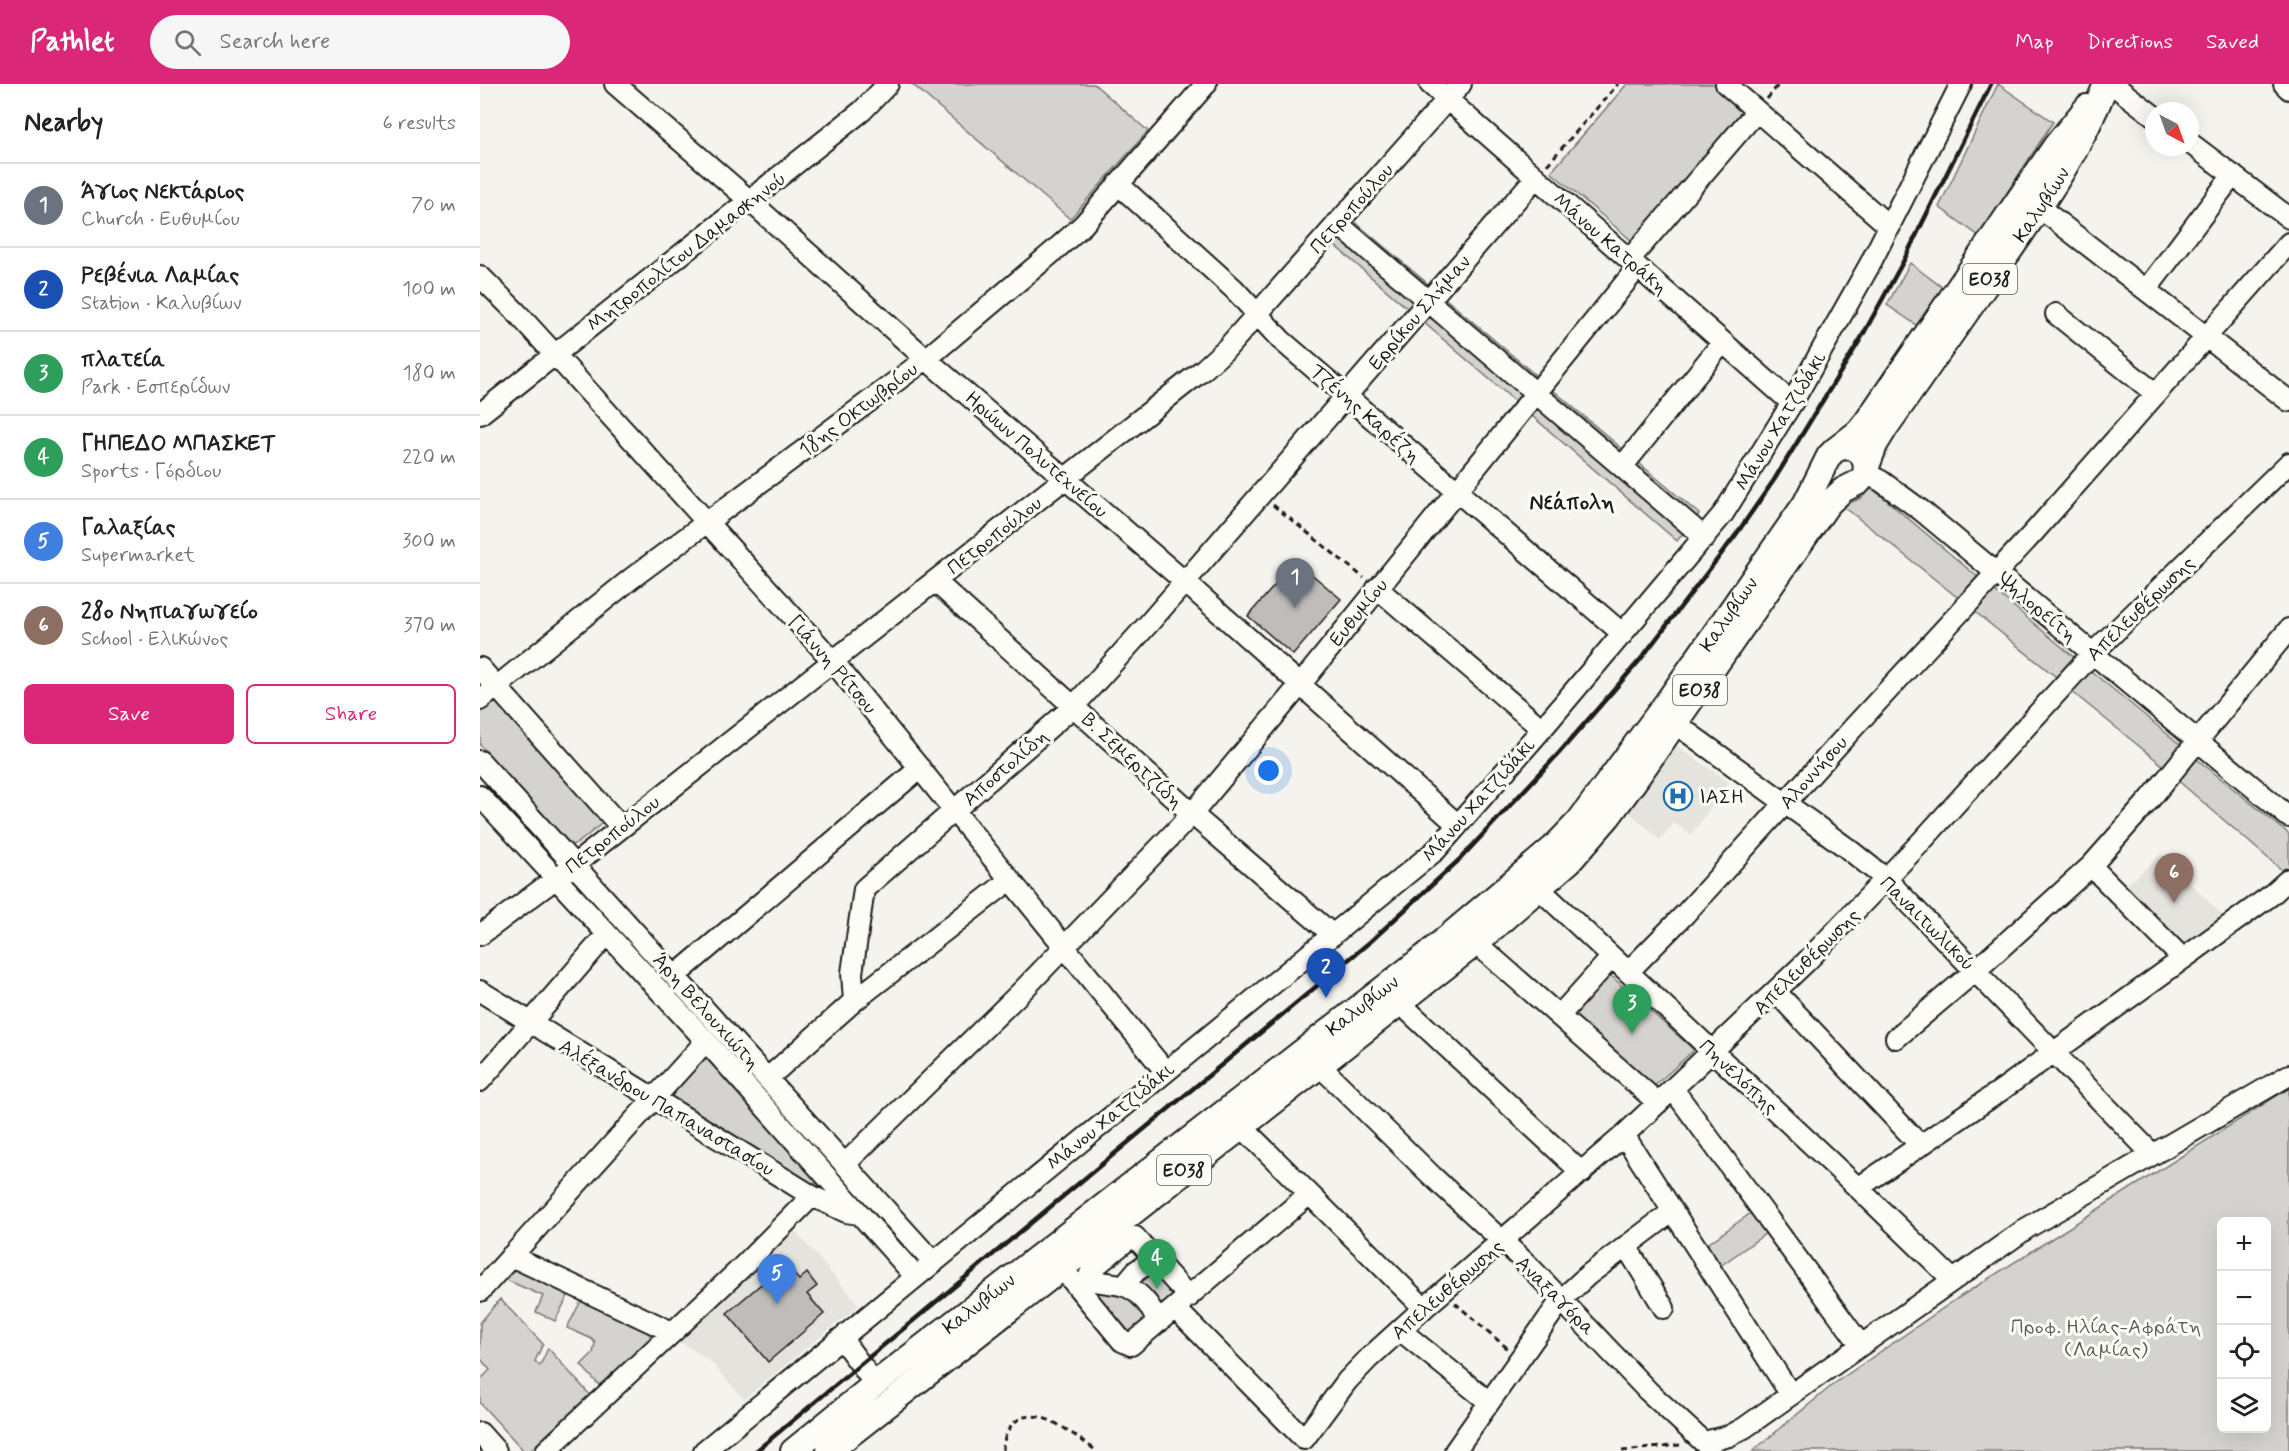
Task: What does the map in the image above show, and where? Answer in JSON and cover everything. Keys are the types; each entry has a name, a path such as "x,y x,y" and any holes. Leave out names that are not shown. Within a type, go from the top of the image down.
{"main road":[{"name":"Καλυβίων","path":"792,1451 1429,953 1531,881 1570,861 1609,816 1676,724 1824,510 1836,496 1861,476 1886,427 2040,208 2078,145 2095,112 2105,84"},
{"name":"Καλυβίων","path":"829,1451 1476,943 1531,881 1553,848 1579,821 1632,752 1805,504 1831,456 1867,421 2056,145 2105,84"},
{"path":"1843,447 1857,450 1864,458 1861,476 1840,486 1828,475 1831,456 1843,447"}],"street":[{"name":"Ηρώων Πολυτεχνείου","path":"615,84 926,359 1185,582 1458,825"},
{"name":"Μητροπολίτου Δαμασκηνού","path":"480,414 862,111 888,84"},
{"name":"18ης Οκτωβρίου","path":"480,700 595,607 706,522 926,359 1070,238 1206,84"},
{"name":"Μάνου Κατράκη","path":"1430,84 1792,403"},
{"name":"Πετροπούλου","path":"480,935 574,865 832,660 936,582 1204,369 1257,315 1461,84"},
{"path":"1726,84 1890,227"},
{"name":"Μάνου Χατζιδάκι","path":"704,1451 1436,850 1705,538 1740,490 1792,403 1890,227 1961,84"},
{"path":"2112,84 2145,109"},
{"path":"2284,84 2289,89"},
{"name":"Ευθυμίου","path":"844,1164 940,1072 1192,814 1300,685 1535,393 1634,263 1756,112"},
{"path":"2199,150 2289,218"},
{"path":"2146,290 2233,175"},
{"name":"Ερρίκου Σλήμαν","path":"1185,582 1536,177"},
{"name":"Τζένης Καρέζη","path":"1118,184 1234,289 1281,340 1623,634"},
{"path":"2040,208 2289,401"},
{"path":"1337,223 1705,538"},
{"name":"Αλοννήσου","path":"1628,972 1685,914 1997,573 2289,243"},
{"name":"Γιάννη Ρίτσου","path":"480,276 519,315 832,660 1165,1071"},
{"path":"2056,314 2156,394"},
{"path":"1622,466 1723,342"},
{"name":"Απελευθέρωσης","path":"1182,1302 1304,1439 1347,1382 1400,1330 1582,1173 1776,992 1886,879 2092,654 2289,463"},
{"name":"Ψηλορείτη","path":"1861,476 1873,476 1899,493 2289,817"},
{"name":"Β. Σεμερτζίδη","path":"936,582 1192,814 1333,935"},
{"name":"Αποστολίδη","path":"854,1001 852,973 864,889 1074,706 1185,582"},
{"path":"1377,588 1542,729"},
{"path":"1896,1038 1975,971 2091,866 2289,629"},
{"path":"480,668 621,827"},
{"name":"Παναιτωλικού","path":"1676,724 1886,879 2152,1154"},
{"name":"Άρη Βελουχιώτη","path":"480,761 933,1262"},
{"path":"675,976 920,768"},
{"name":"Άρη Βελουχιώτη","path":"480,796 706,1041 915,1276"},
{"path":"2091,866 2183,959"},
{"path":"1858,1188 2054,1052 2289,879"},
{"path":"768,1078 854,1001 1010,880"},
{"name":"Πηνελόπης","path":"1531,881 1953,1280"},
{"path":"480,1081 607,934"},
{"path":"1476,943 1658,1103"},
{"path":"1560,1015 1612,957"},
{"name":"Αλέξανδρου Παπαναστασίου","path":"480,991 812,1196 846,1212 859,1214"},
{"path":"1776,992 1920,1145"},
{"path":"1401,1004 1582,1173"},
{"path":"480,1291 652,1098 706,1041"},
{"name":"Αναξαγόρα","path":"1320,1066 1562,1299 1648,1391 1709,1447"},
{"path":"1709,1447 1744,1428 2027,1228 2289,1075"},
{"path":"1673,1089 1860,1344"},
{"path":"1241,1126 1424,1308"},
{"path":"1624,1135 1791,1395"},
{"path":"1061,1267 1122,1341 1131,1345 1308,1195"},
{"path":"546,1451 812,1196"},
{"path":"1455,1451 1562,1299 1572,1288 1673,1211"},
{"path":"1159,1322 1145,1300 1133,1288 1125,1284 1091,1280 1089,1276 1092,1269 1130,1238 1135,1237 1155,1259 1182,1302"},
{"path":"1626,1246 1664,1308"},
{"path":"511,1256 672,1332"},
{"path":"1125,1284 1136,1271 1155,1259"},
{"path":"1400,1330 1489,1402"},
{"path":"841,1338 875,1384"},
{"path":"480,1433 496,1451"}],"path":[{"path":"1536,177 1618,84"},
{"path":"1261,495 1377,588"},
{"path":"1442,1292 1520,1359"},
{"path":"1003,1451 1009,1428 1020,1418 1035,1415 1050,1420 1097,1451"},
{"path":"1622,1451 1709,1447"}],"shaded area":[{"name":"ΙΑΣΗ","path":"1674,744 1729,782 1691,835 1674,823 1660,840 1627,810"},
{"path":"2161,854 2224,917 2183,949 2123,889"},
{"path":"792,1227 859,1305 744,1399 709,1360 675,1339"}],"green space":[{"path":"912,84 1094,84 1148,131 1070,219"},
{"path":"1627,84 1715,84 1744,109 1632,241 1551,172"},
{"path":"1998,84 2053,122 1979,236 1939,207"},
{"path":"1348,216 1699,514 1677,541 1327,239"},
{"path":"1910,263 1943,288 1918,326 1887,305"},
{"path":"1872,488 1980,579 1962,601 1843,506 1861,498"},
{"path":"1994,590 2074,657 2056,677 1974,611"},
{"path":"2091,671 2183,747 2166,768 2071,691"},
{"path":"497,696 606,820 578,843 571,845 480,745 480,711"},
{"path":"2192,755 2289,834 2289,867 2284,872 2175,778"},
{"path":"1609,974 1694,1050 1651,1089 1568,1018"},
{"path":"703,1052 818,1181 813,1187 664,1096"},
{"name":"Προφ. Ηλίας-Αφράτη (Λαμίας)","path":"2289,1088 2289,1451 1753,1451 1835,1383 1958,1298"},
{"path":"1755,1210 1769,1231 1716,1269 1702,1248"},
{"path":"515,1266 570,1292 555,1321 536,1312 543,1296 504,1279"},
{"path":"1154,1272 1181,1294 1160,1312 1140,1284"},
{"path":"1097,1288 1120,1293 1121,1296 1126,1294 1144,1310 1143,1316 1149,1320 1129,1337 1092,1290"},
{"path":"583,1297 648,1328 651,1339 600,1386 581,1365 593,1353 595,1343 592,1339 567,1328"},
{"path":"500,1299 543,1344 535,1361 540,1366 548,1348 590,1395 530,1451 524,1451 480,1403 480,1380 490,1370 480,1358 480,1323"}],"building":[{"path":"1296,561 1341,599 1293,655 1248,616"},
{"path":"785,1264 799,1280 807,1273 817,1286 807,1294 824,1314 768,1362 727,1313"}],"railway":[{"path":"756,1451 1371,941 1460,859 1559,753 1640,660 1735,536 1774,480 1860,340 1904,260 1991,84"}],"place":[{"name":"Άγιος Νεκτάριος","path":"1295,608"},
{"name":"ΙΑΣΗ","path":"1678,796"},
{"name":"28ο Νηπιαγωγείο","path":"2174,903"},
{"name":"Ρεβένια Λαμίας","path":"1326,998"},
{"name":"πλατεία","path":"1632,1034"},
{"name":"ΓΗΠΕΔΟ ΜΠΑΣΚΕΤ","path":"1157,1289"},
{"name":"Γαλαξίας","path":"777,1304"}],"district":[{"name":"Νεάπολη","path":"1572,502"}]}
